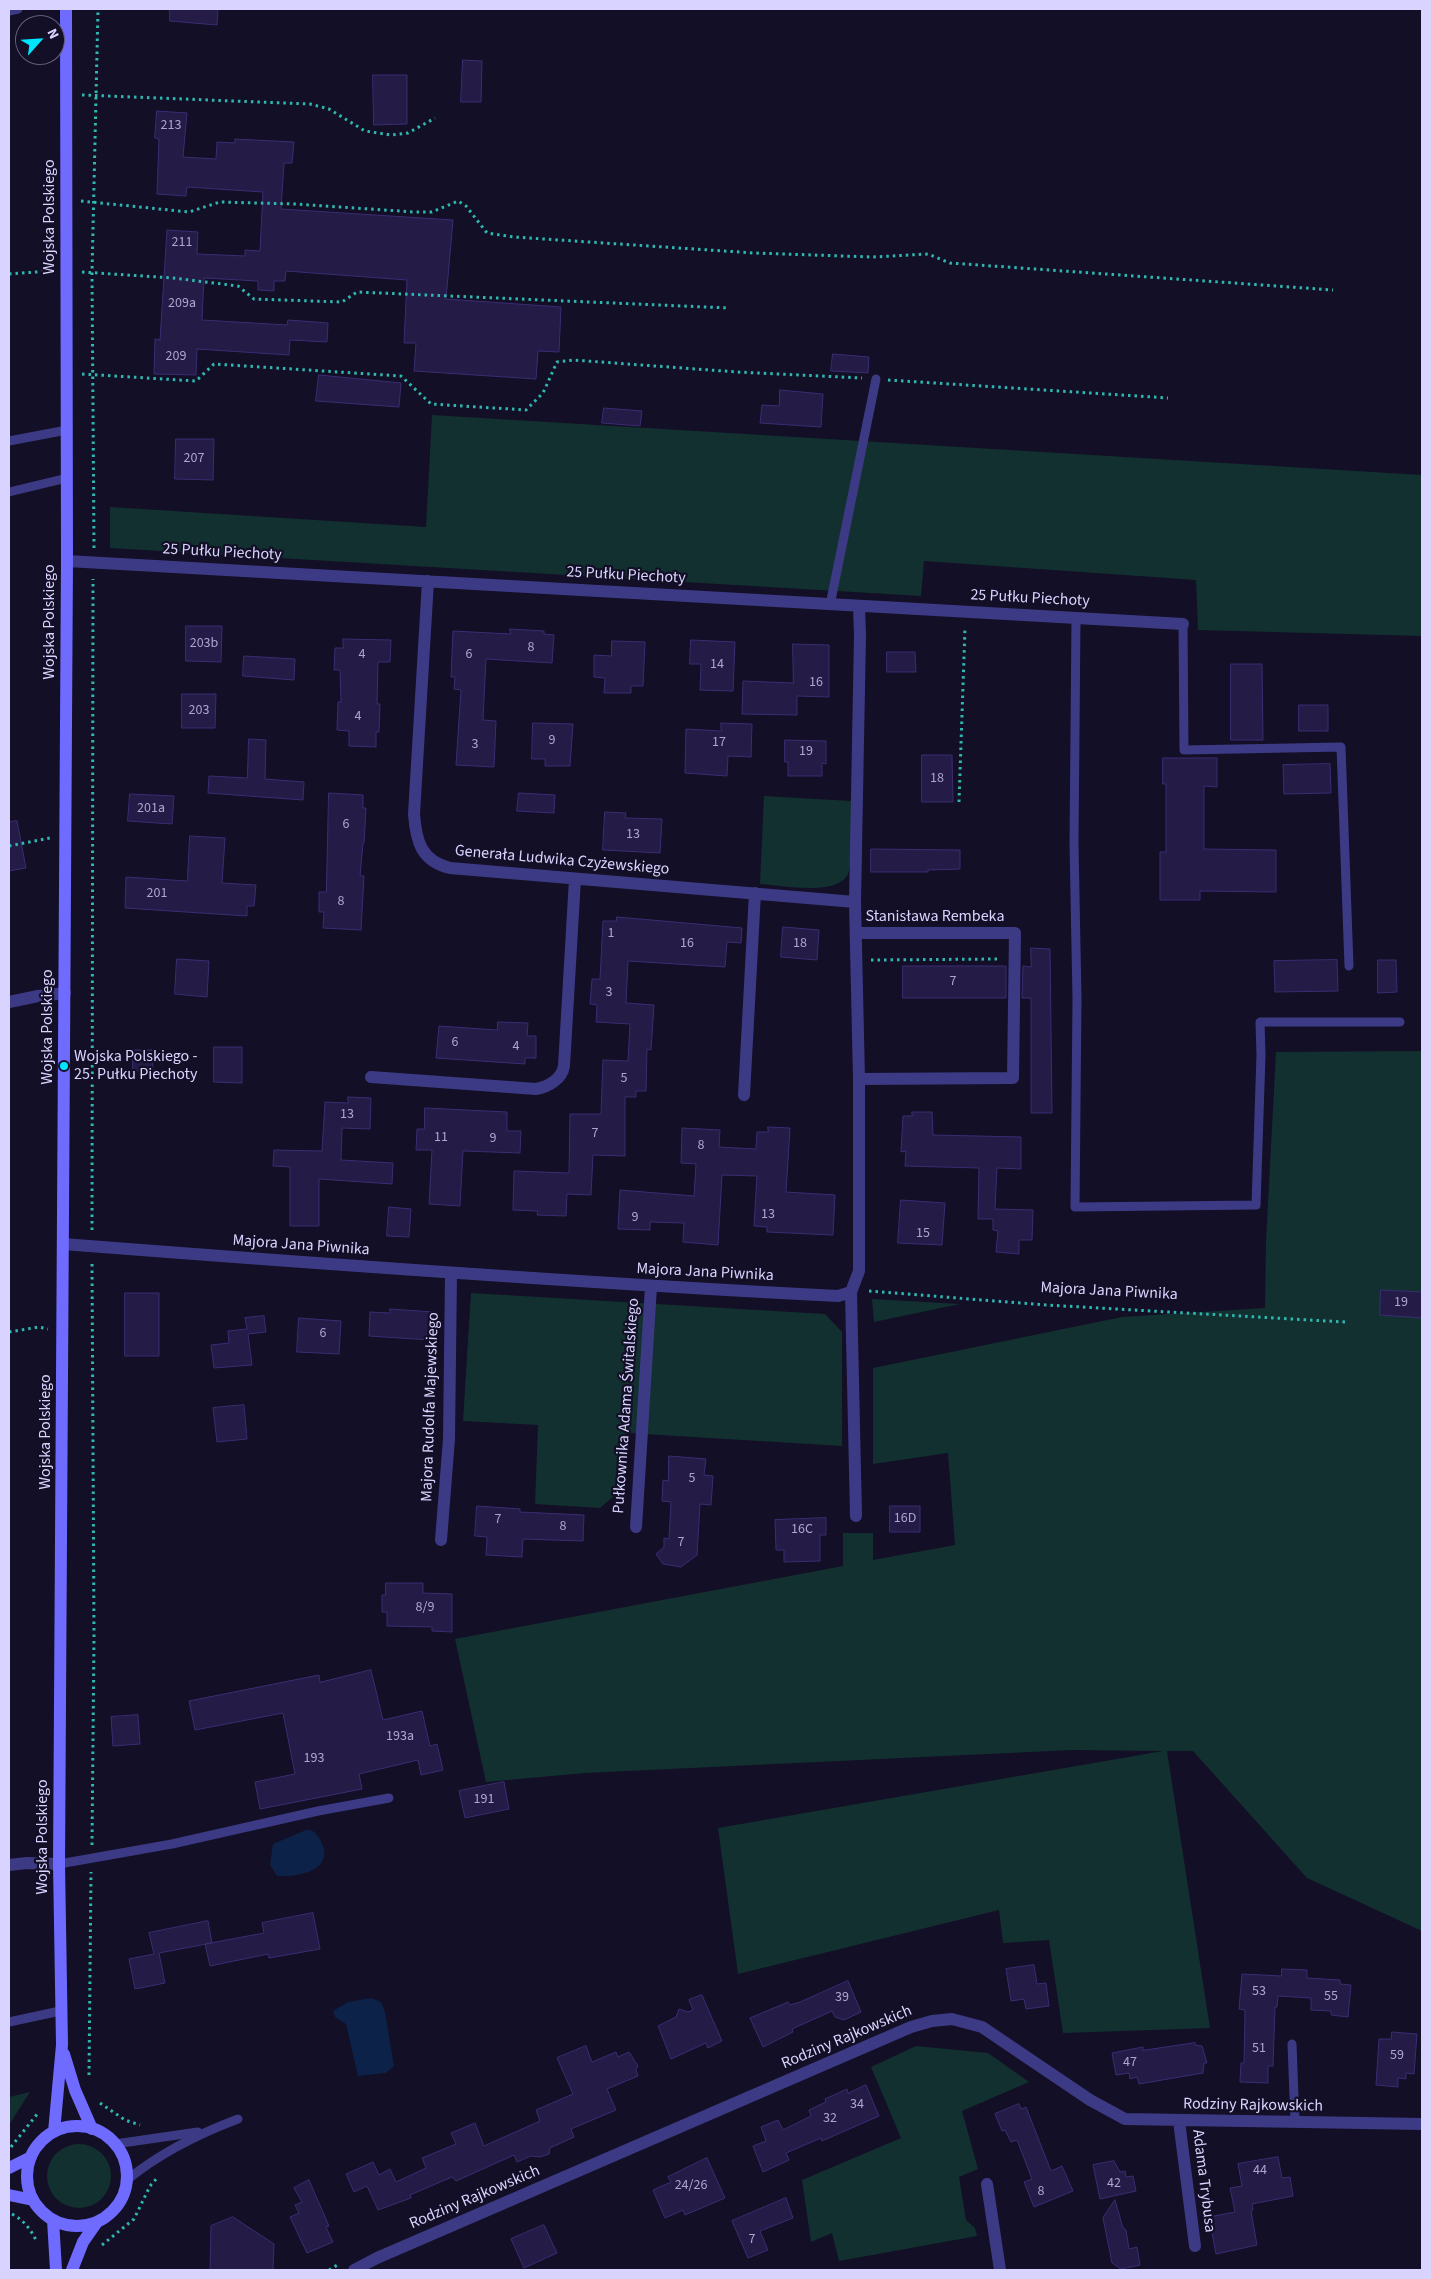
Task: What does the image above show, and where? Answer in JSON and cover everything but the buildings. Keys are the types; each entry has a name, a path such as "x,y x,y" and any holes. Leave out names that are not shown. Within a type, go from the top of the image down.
{"main road":[{"name":"Wojska Polskiego","path":"54,2132 62,2045 59,1864 67,561 66,9"},
{"name":"Wojska Polskiego","path":"62,2045 72,2081 92,2129"},
{"path":"79,2126 92,2129 100,2132 115,2144 122,2155 127,2180 124,2193 118,2205 108,2215 96,2222 75,2226 53,2220 45,2215 33,2200 28,2186 27,2171 31,2157 44,2138 54,2132 79,2126"},
{"path":"9,2168 31,2157"},
{"path":"9,2195 33,2200"},
{"path":"53,2220 56,2270"},
{"path":"72,2270 83,2242 96,2222"}],"street":[{"name":"25 Pułku Piechoty","path":"67,561 1183,624"},
{"name":"Generała Ludwika Czyżewskiego","path":"428,581 414,814 418,840 432,862 450,868 855,902"},
{"name":"Stanisława Rembeka","path":"851,1292 859,1271 859,1079 855,902 859,607"},
{"path":"371,1077 536,1089 546,1086 557,1078 563,1071 564,1066 575,879"},
{"path":"744,1095 755,893"},
{"name":"Stanisława Rembeka","path":"856,933 1016,933 1013,1078 859,1079"},
{"path":"9,1002 65,993"},
{"name":"Majora Jana Piwnika","path":"63,1244 451,1274 838,1296 851,1292"},
{"name":"Majora Rudolfa Majewskiego","path":"441,1540 449,1439 451,1274"},
{"name":"Pułkownika Adama Świtalskiego","path":"636,1527 651,1286"},
{"path":"851,1292 856,1516"},
{"path":"9,1865 26,1863 59,1864"},
{"name":"Rodziny Rajkowskich","path":"351,2265 386,2254 911,2027 932,2021 952,2019 982,2027 1090,2100 1125,2120 1422,2124"},
{"name":"Adama Trybusa","path":"1179,2121 1194,2246"},
{"path":"987,2184 1000,2270"}],"lane":[{"path":"9,11 18,9"},
{"path":"830,605 876,379"},
{"path":"9,441 66,430"},
{"path":"9,492 67,478"},
{"path":"1076,618 1074,844 1077,999 1075,1207 1256,1205 1261,1055 1260,1022 1400,1022"},
{"path":"1183,624 1184,750 1341,748 1349,966"},
{"path":"59,1864 172,1844 318,1811 389,1798"},
{"path":"9,2022 60,2011"},
{"path":"1292,2044 1295,2122"},
{"path":"127,2180 145,2165 206,2131 238,2119"},
{"path":"115,2144 206,2131"}],"path":[{"path":"89,2078 94,1636 92,1246 94,562 92,273 98,9"},
{"path":"66,95 95,94 166,100 310,104 329,109 365,131 391,135 408,133 435,118"},
{"path":"66,200 189,212 220,202 295,204 432,212 458,201 466,206 487,233 514,236 754,253 873,257 928,254 950,264 1333,290"},
{"path":"9,274 66,271 173,278 238,286 254,299 342,302 357,292 729,308"},
{"path":"67,374 196,381 214,364 401,376 432,404 526,410 543,393 557,362 573,360 736,372 1168,398"},
{"path":"959,802 965,612"},
{"path":"9,846 45,838 65,837"},
{"path":"857,960 1015,958"},
{"name":"Majora Jana Piwnika","path":"851,1292 864,1290 1046,1306 1345,1322"},
{"path":"9,1332 40,1327 63,1332"},
{"path":"9,2213 23,2221 33,2232 38,2245"},
{"path":"329,2270 351,2265"}],"green space":[{"path":"432,415 1422,475 1422,636 1198,630 1196,580 924,561 921,596 110,548 110,507 426,527"},
{"path":"764,796 851,801 852,839 850,868 842,881 821,888 760,884"},
{"path":"1422,1051 1422,1931 1307,1878 1193,1751 1167,1751 1210,2028 1063,2033 1049,1940 1003,1943 999,1910 738,1974 718,1828 1163,1751 1072,1750 585,1773 486,1782 455,1639 843,1566 843,1533 873,1533 873,1560 955,1545 948,1453 873,1464 873,1368 1122,1317 1265,1308 1266,1241 1276,1052"},
{"path":"471,1293 825,1314 842,1332 842,1446 627,1433 623,1488 600,1508 535,1504 538,1425 463,1421"},
{"path":"872,1299 960,1304 874,1322"},
{"path":"916,2046 988,2053 1029,2082 962,2111 978,2169 959,2177 966,2220 975,2228 977,2236 839,2261 832,2233 811,2242 802,2180 901,2138 871,2067"},
{"path":"30,2092 9,2125 9,2097"},
{"path":"79,2144 97,2149 102,2153 106,2158 111,2176 106,2194 102,2199 97,2203 79,2208 61,2203 56,2199 52,2194 47,2176 52,2158 56,2153 61,2149"}],"water":[{"path":"306,1830 311,1830 320,1839 324,1855 322,1862 317,1867 302,1874 277,1876 270,1865 273,1844"},
{"path":"371,1998 381,2002 385,2012 394,2066 386,2073 358,2076 346,2024 335,2017 333,2011 348,2002"}],"place":[{"name":"Wojska Polskiego - 25. Pułku Piechoty","path":"64,1066"}]}
